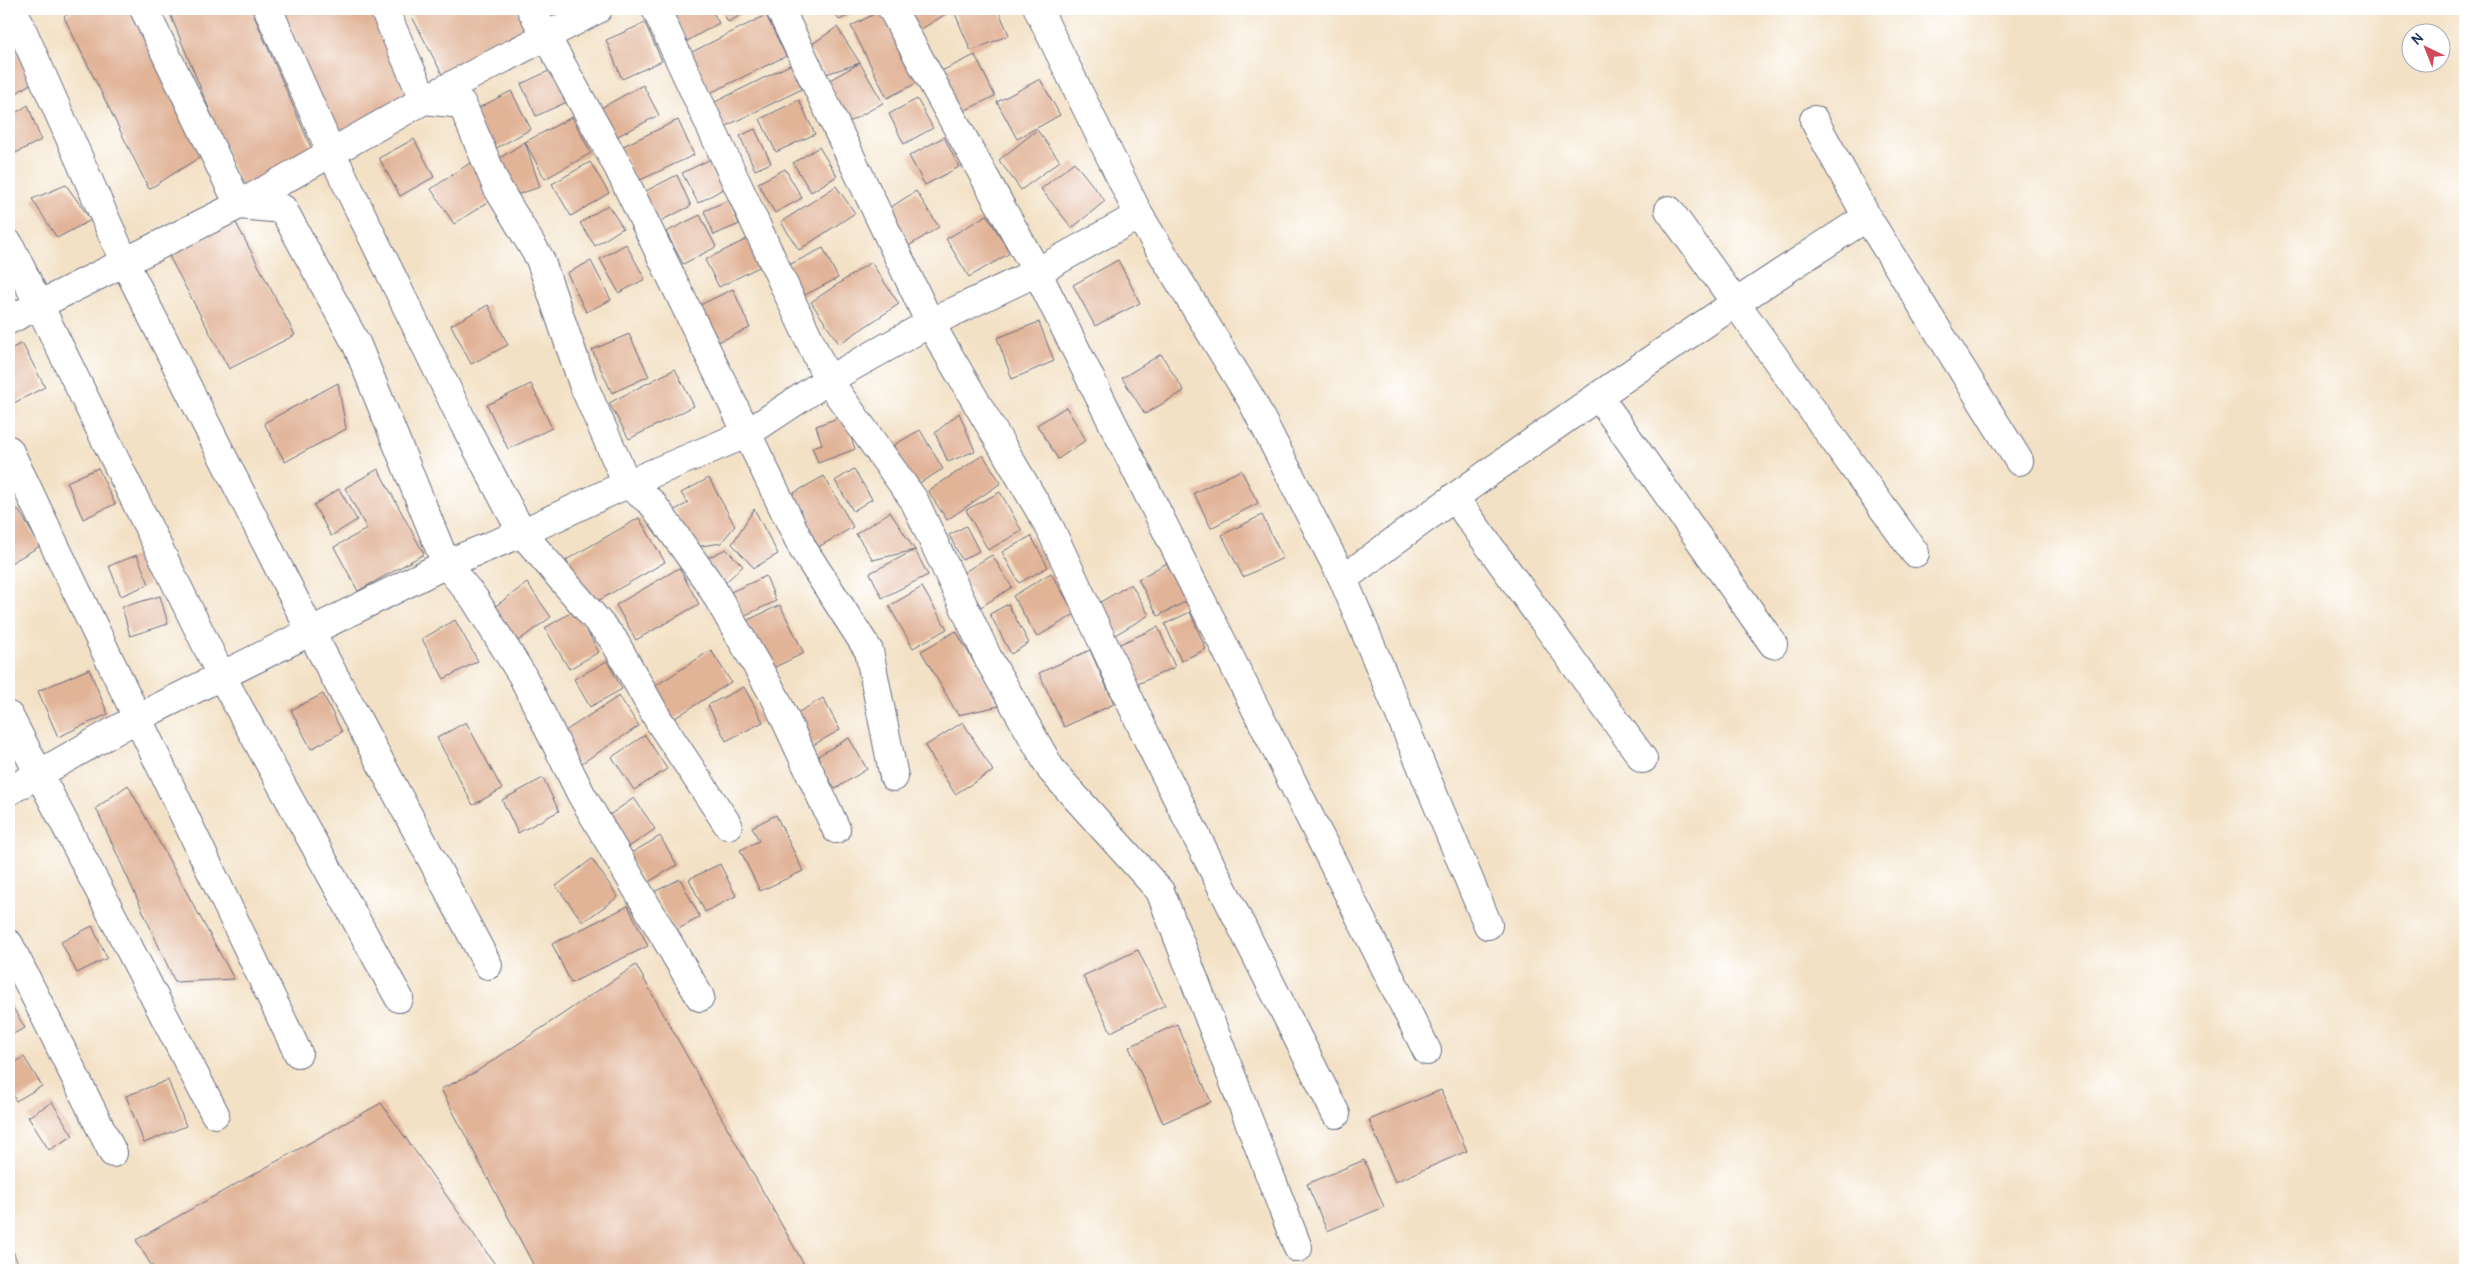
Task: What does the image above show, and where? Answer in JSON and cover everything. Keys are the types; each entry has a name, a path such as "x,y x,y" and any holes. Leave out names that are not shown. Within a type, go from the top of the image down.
{"street":[{"path":"13,9 125,263 311,632 488,965"},
{"path":"144,9 239,205"},
{"path":"268,9 332,154 464,424 522,534 613,639 659,721 728,825"},
{"path":"384,9 424,100"},
{"path":"531,9 618,167 803,549 869,651 894,777"},
{"path":"9,320 239,205 332,154 424,100 598,9"},
{"path":"656,9 828,380 914,500 988,658 1052,771 1160,891 1298,1248"},
{"path":"780,9 930,323 1050,528 1149,742 1336,1114"},
{"path":"892,9 1036,272 1427,1051"},
{"path":"1038,9 1139,215 1251,400 1343,579 1488,926"},
{"path":"424,100 462,104 496,187 540,259 583,384 627,484 652,503 711,586 776,700 836,829"},
{"path":"1814,120 1867,217 2019,461"},
{"path":"239,205 283,209 357,345 446,564 474,598 522,675 581,794 700,997"},
{"path":"1670,210 1734,303 1915,553"},
{"path":"9,791 139,717 446,564 522,534 627,484 746,434 828,380 930,323 1036,272 1139,215"},
{"path":"1343,579 1454,497 1734,303 1867,217"},
{"path":"9,244 222,677 399,998"},
{"path":"1598,397 1773,644"},
{"path":"9,450 139,717 298,1053"},
{"path":"1454,497 1643,759"},
{"path":"9,716 215,1114"},
{"path":"9,944 113,1153"}],"building":[{"path":"74,9 142,9 205,154 149,189 64,17"},
{"path":"168,9 251,9 319,166 247,201"},
{"path":"277,9 371,9 409,99 340,149"},
{"path":"408,9 515,9 529,32 443,76"},
{"path":"669,9 711,9 719,23 687,41"},
{"path":"721,9 752,9 728,22"},
{"path":"833,9 862,9 839,20"},
{"path":"904,9 947,9 949,12 918,31"},
{"path":"953,9 998,9 1009,35 971,51"},
{"path":"882,10 919,82 887,98 851,26"},
{"path":"766,15 786,56 710,93 690,53"},
{"path":"9,19 33,82 9,98"},
{"path":"645,23 662,61 622,79 606,40"},
{"path":"837,27 860,63 826,74 808,47"},
{"path":"975,55 995,96 953,116 933,75"},
{"path":"860,63 883,103 849,122 826,82"},
{"path":"792,64 804,88 724,127 713,103"},
{"path":"553,69 569,101 536,116 521,84"},
{"path":"1040,79 1060,115 1017,139 997,102"},
{"path":"643,85 659,115 614,138 599,109"},
{"path":"511,91 531,129 493,150 473,111"},
{"path":"917,99 933,128 904,144 889,114"},
{"path":"799,100 815,134 776,152 760,119"},
{"path":"28,105 41,140 12,155 9,149 9,117"},
{"path":"572,117 591,153 545,179 525,142"},
{"path":"678,120 694,155 636,182 621,147"},
{"path":"755,129 771,163 755,170 740,136"},
{"path":"1037,130 1060,161 1021,190 999,160"},
{"path":"944,137 959,167 925,185 909,156"},
{"path":"414,139 434,177 400,196 379,158"},
{"path":"525,142 540,187 513,196 492,163"},
{"path":"819,147 837,176 811,192 793,163"},
{"path":"711,159 725,188 698,203 682,173"},
{"path":"590,162 609,193 571,216 552,184"},
{"path":"1074,162 1105,201 1072,228 1041,189"},
{"path":"470,163 494,198 454,224 431,189"},
{"path":"785,169 802,198 775,213 758,183"},
{"path":"677,175 691,206 652,225 638,195"},
{"path":"66,185 91,220 57,238 32,199"},
{"path":"836,186 855,213 799,250 781,222"},
{"path":"916,191 939,227 907,247 885,211"},
{"path":"729,200 739,224 714,235 704,211"},
{"path":"608,205 623,228 595,246 580,223"},
{"path":"700,215 716,247 683,264 666,232"},
{"path":"987,215 1010,253 969,277 946,239"},
{"path":"235,221 295,335 229,369 169,256"},
{"path":"747,239 761,266 719,287 705,260"},
{"path":"626,244 645,279 619,293 600,259"},
{"path":"823,248 838,278 801,297 785,267"},
{"path":"1118,260 1140,303 1095,326 1073,285"},
{"path":"591,261 611,300 586,312 567,273"},
{"path":"871,262 899,304 839,344 811,302"},
{"path":"733,289 750,328 716,343 700,305"},
{"path":"488,305 508,345 471,364 451,325"},
{"path":"1039,322 1054,361 1012,379 997,338"},
{"path":"629,334 649,376 612,393 592,350"},
{"path":"22,343 45,387 10,405 9,350"},
{"path":"1161,354 1184,391 1145,414 1122,378"},
{"path":"675,369 694,406 629,439 609,403"},
{"path":"338,383 346,429 285,462 264,423"},
{"path":"531,384 552,428 508,449 487,405"},
{"path":"1066,407 1086,440 1058,459 1037,425"},
{"path":"959,413 975,451 948,462 935,433"},
{"path":"843,416 855,449 818,463 812,447 822,444 816,426"},
{"path":"920,430 943,469 916,485 894,445"},
{"path":"983,455 1001,483 947,520 928,491"},
{"path":"98,468 115,504 83,519 67,482"},
{"path":"378,469 424,554 358,591 334,547 367,529 345,488"},
{"path":"854,469 872,499 853,511 835,481"},
{"path":"1241,470 1258,503 1211,528 1194,493"},
{"path":"824,476 853,527 815,549 785,498"},
{"path":"709,478 735,526 721,543 695,547 675,510 688,503 681,493"},
{"path":"339,489 357,520 331,536 314,505"},
{"path":"1000,492 1022,531 988,550 966,510"},
{"path":"18,509 40,546 9,564 9,515"},
{"path":"754,509 778,554 754,568 732,544"},
{"path":"890,512 915,550 873,560 856,534"},
{"path":"1262,515 1283,558 1243,577 1222,535"},
{"path":"639,518 665,562 591,605 566,560"},
{"path":"966,526 979,551 962,560 949,535"},
{"path":"1031,536 1048,567 1019,583 1002,552"},
{"path":"726,549 743,566 725,583 703,560"},
{"path":"915,550 928,575 882,598 870,573"},
{"path":"137,555 149,584 121,596 109,566"},
{"path":"992,555 1012,587 981,607 961,574"},
{"path":"1169,562 1189,600 1158,616 1138,579"},
{"path":"679,568 699,604 636,640 616,605"},
{"path":"1051,573 1075,614 1037,637 1013,596"},
{"path":"766,576 776,601 733,621 722,596"},
{"path":"527,583 551,617 518,641 493,608"},
{"path":"1131,584 1149,615 1115,635 1097,604"},
{"path":"922,587 947,629 913,648 889,606"},
{"path":"160,596 168,624 130,636 122,607"},
{"path":"1008,604 1029,643 1011,654 990,614"},
{"path":"780,605 804,653 769,670 746,621"},
{"path":"575,610 599,652 569,669 545,628"},
{"path":"1190,612 1206,649 1181,661 1165,624"},
{"path":"455,620 478,661 444,679 422,639"},
{"path":"1158,627 1175,667 1129,688 1111,648"},
{"path":"956,631 999,706 958,715 921,651"},
{"path":"711,650 731,682 672,720 652,688"},
{"path":"1090,650 1114,704 1064,727 1039,673"},
{"path":"607,661 622,689 590,707 574,679"},
{"path":"89,669 108,714 58,737 38,691"},
{"path":"744,687 763,722 726,741 708,705"},
{"path":"323,694 342,732 311,749 291,710"},
{"path":"619,696 639,726 579,765 559,735"},
{"path":"823,698 840,730 808,748 790,717"},
{"path":"466,722 502,789 473,805 437,738"},
{"path":"963,722 993,771 955,794 925,746"},
{"path":"645,735 667,769 634,790 612,757"},
{"path":"849,738 867,769 835,789 816,757"},
{"path":"543,778 559,811 518,833 502,800"},
{"path":"128,785 234,979 175,982 96,808"},
{"path":"634,798 655,829 623,851 602,820"},
{"path":"776,815 803,871 760,891 740,850 759,841 752,827"},
{"path":"660,836 677,865 645,884 628,855"},
{"path":"592,859 618,897 583,922 556,886"},
{"path":"720,864 736,896 705,912 689,879"},
{"path":"680,879 700,917 675,931 654,892"},
{"path":"628,906 648,946 571,983 552,944"},
{"path":"92,926 107,958 77,973 61,942"},
{"path":"1138,950 1165,1005 1111,1032 1083,976"},
{"path":"636,965 807,1270 536,1270 441,1089 476,1072"},
{"path":"9,1001 25,1028 9,1036"},
{"path":"1177,1024 1211,1102 1163,1123 1129,1047"},
{"path":"24,1057 42,1086 16,1101 9,1088 9,1066"},
{"path":"168,1080 186,1126 144,1143 126,1096"},
{"path":"1441,1090 1467,1151 1395,1182 1369,1120"},
{"path":"52,1102 73,1136 49,1150 28,1117"},
{"path":"381,1103 499,1270 154,1270 136,1240"},
{"path":"1364,1160 1384,1207 1327,1231 1307,1184"},
{"path":"9,1242 20,1268 15,1270 9,1270"}]}
